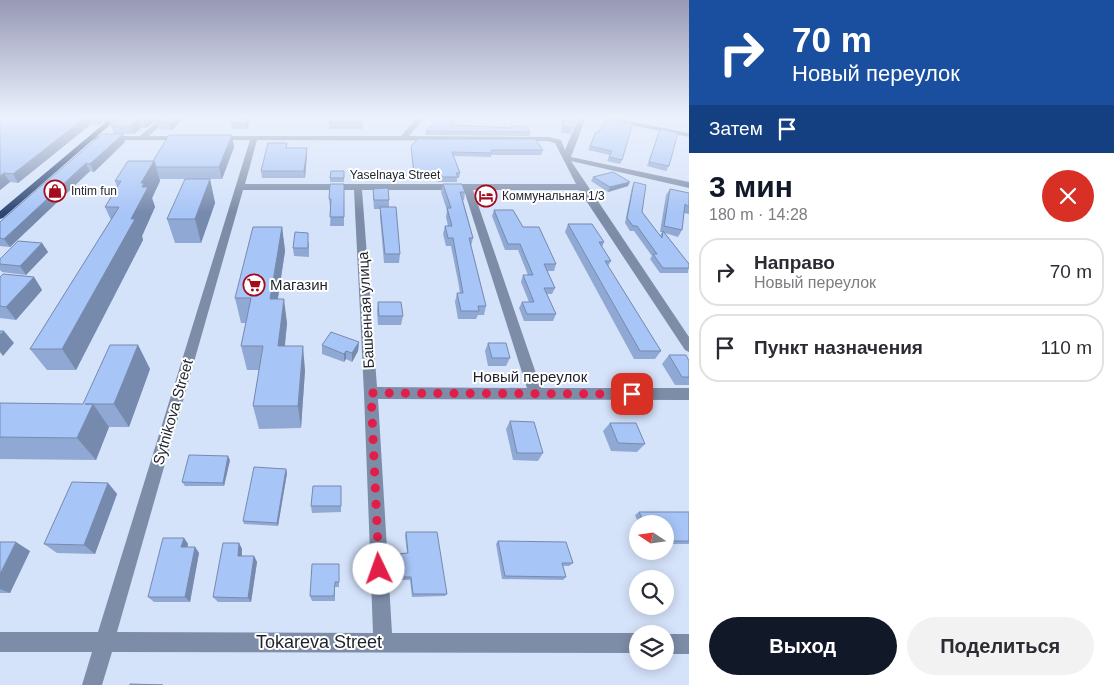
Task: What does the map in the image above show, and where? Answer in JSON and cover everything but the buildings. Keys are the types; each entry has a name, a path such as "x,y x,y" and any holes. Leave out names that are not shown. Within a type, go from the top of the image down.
{"main road":[{"path":"0,216 79,149"}],"street":[{"name":"Sytnikova Street","path":"92,685 251,149"},
{"path":"561,149 582,187 689,347"},
{"path":"566,158 570,149"},
{"path":"566,158 689,184"},
{"name":"Yaselnaya Street","path":"239,187 582,187"},
{"path":"468,187 536,393"},
{"name":"Башенная улица","path":"358,188 371,393 383,642"},
{"name":"Новый переулок","path":"371,393 689,394"},
{"name":"Tokareva Street","path":"0,642 629,643"},
{"path":"674,644 689,644"}],"place":[{"name":"Intim fun","path":"55,191"},
{"name":"Коммунальная 1/3","path":"486,196"},
{"name":"Магазин","path":"254,285"}],"route":[{"path":"379,569 371,393 632,394"}]}
